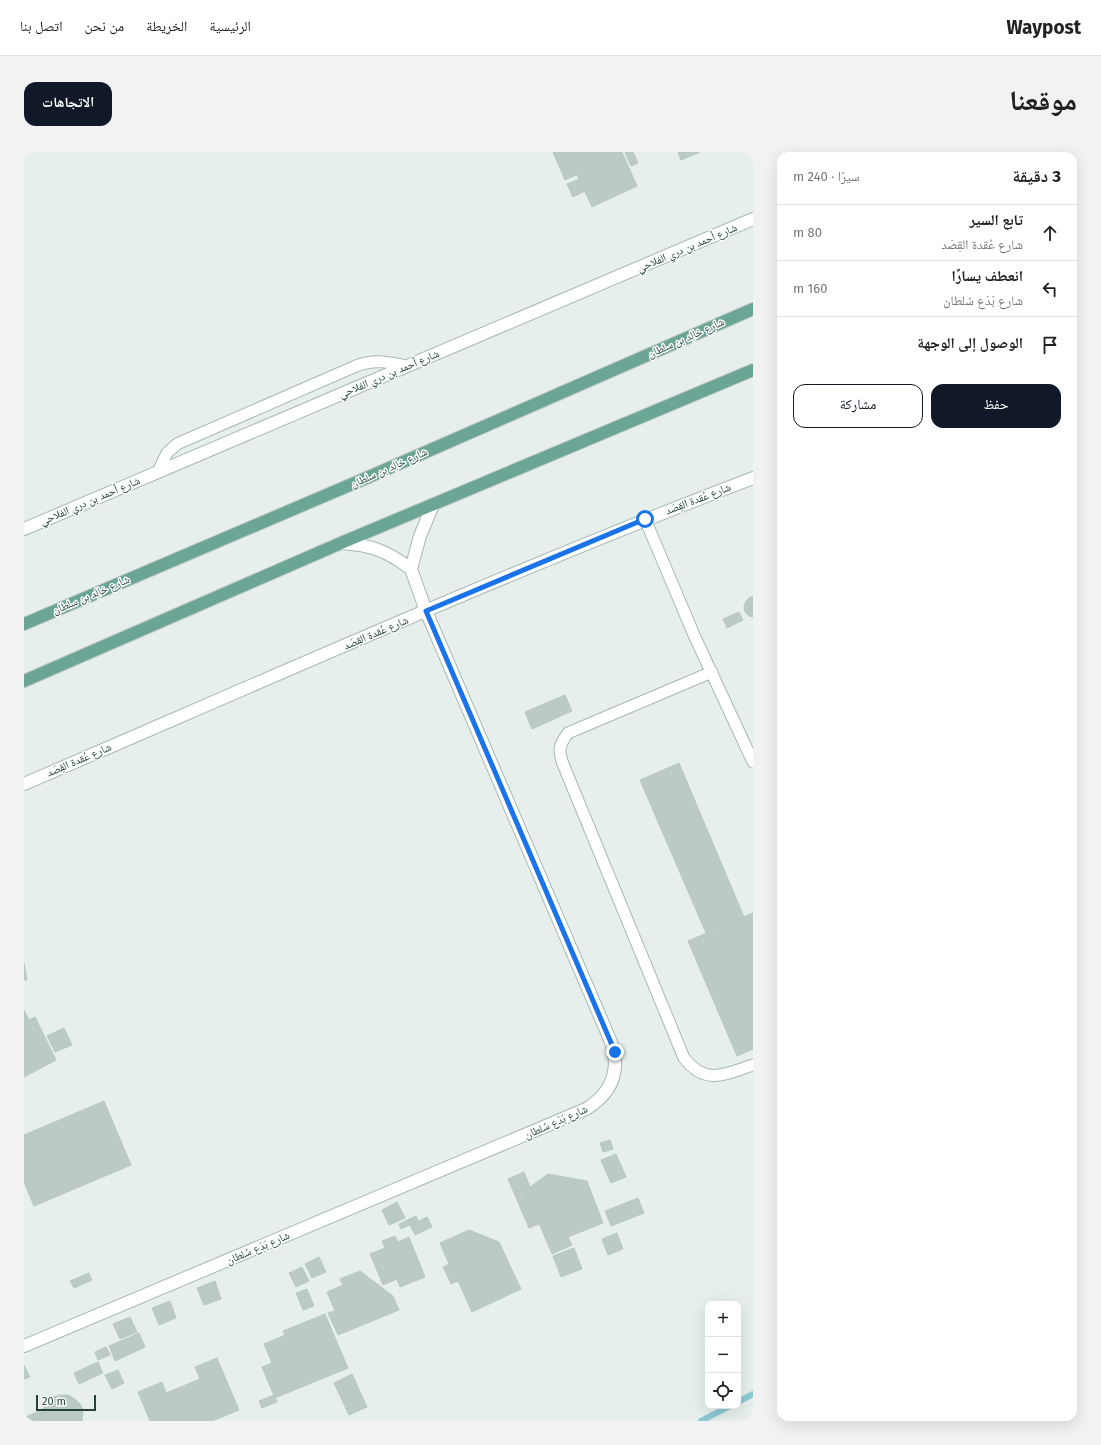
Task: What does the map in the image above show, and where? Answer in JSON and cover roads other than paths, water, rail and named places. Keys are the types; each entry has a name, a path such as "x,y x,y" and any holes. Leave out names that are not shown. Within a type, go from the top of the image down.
{"main road":[{"name":"شارع خالِد بن سلطان","path":"24,624 372,476 753,309"},
{"path":"24,681 341,543 753,370"}],"street":[{"name":"شارع أحمد بن دري الفلاحي","path":"24,529 753,219"},
{"name":"شارع عُقدة القِصَد","path":"24,784 426,611 645,519 753,478"},
{"path":"341,543 360,544 379,549 396,558 411,569 420,536 433,505"},
{"name":"شارع بَدَع سُلطان","path":"24,1346 586,1109 596,1104 604,1096 610,1086 616,1064 615,1052 426,611 411,569"}],"lane":[{"path":"158,472 167,453 177,444 356,366 373,361 382,361 407,366"},
{"path":"645,519 694,635 753,762"},
{"path":"712,672 568,733 561,742 559,754 684,1058 690,1066 699,1073 709,1076 720,1076 753,1065"}],"waterway":[{"path":"741,1400 753,1394"},
{"path":"701,1421 724,1409"}]}
